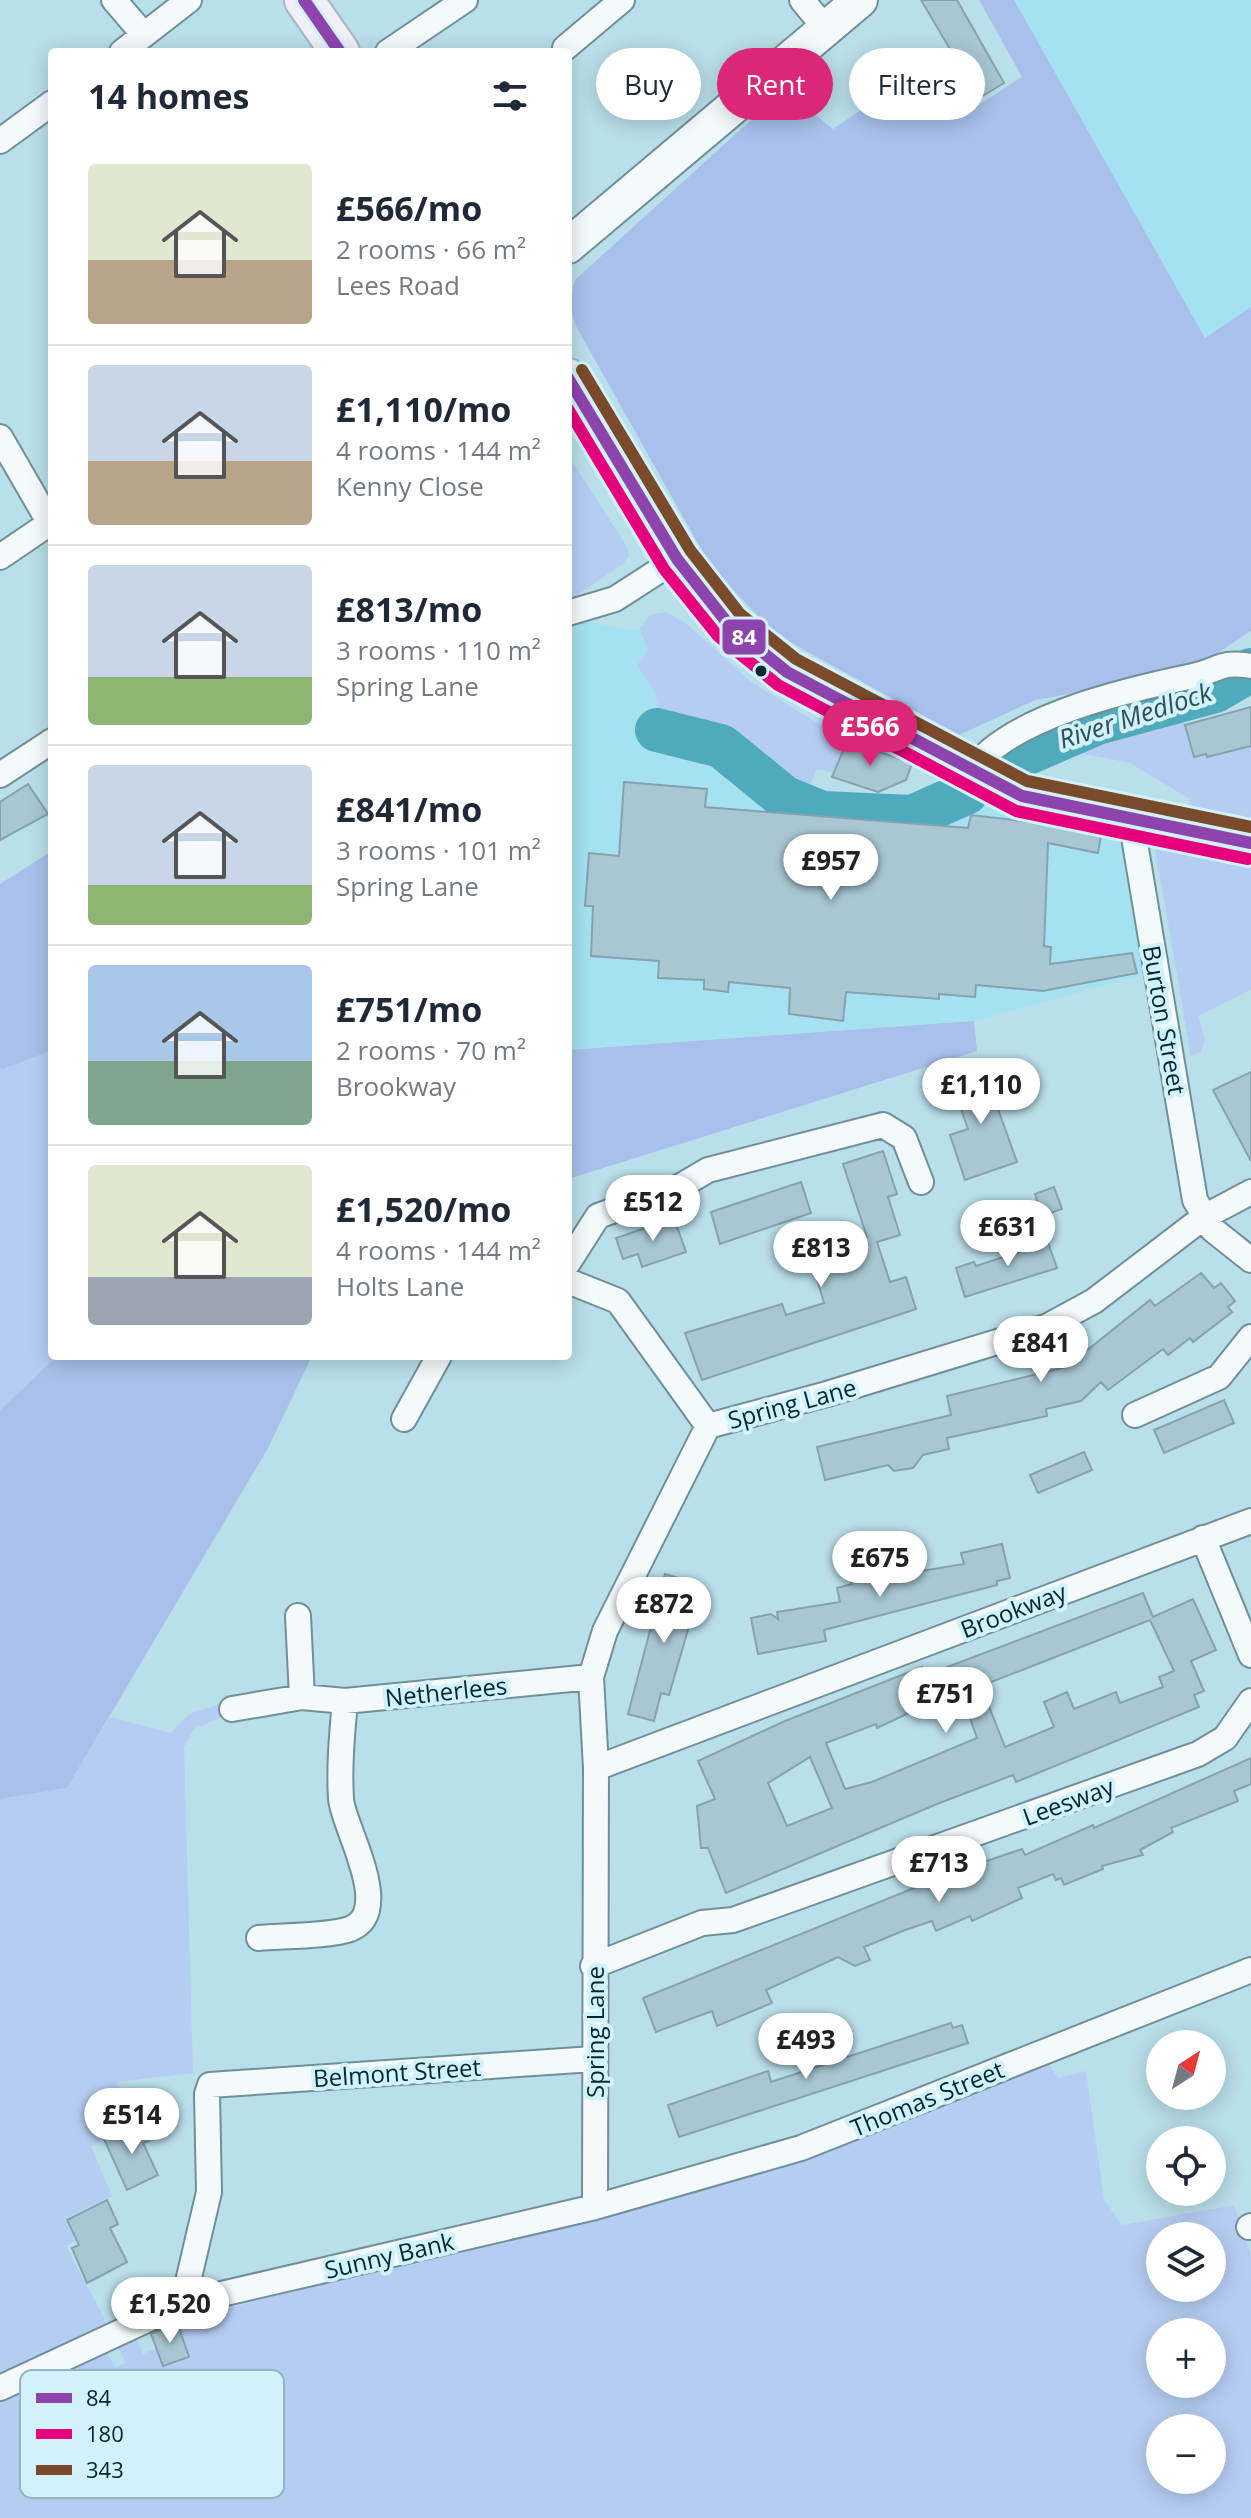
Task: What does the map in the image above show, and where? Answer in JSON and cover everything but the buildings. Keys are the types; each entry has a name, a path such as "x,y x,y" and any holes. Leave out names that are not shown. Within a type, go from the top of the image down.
{"main road":[{"path":"304,0 337,48"},
{"path":"572,385 677,559 729,625 776,664 971,772 1022,796 1136,822 1251,843"}],"street":[{"path":"114,0 144,35"},
{"path":"127,48 189,0"},
{"path":"394,48 465,0"},
{"path":"565,48 622,0"},
{"path":"802,0 826,29"},
{"path":"572,243 860,0"},
{"path":"0,141 48,106"},
{"path":"0,437 45,492"},
{"path":"0,557 48,527"},
{"path":"572,612 615,599 677,559"},
{"path":"971,772 983,753 999,742 1106,695 1201,674 1225,662 1251,666"},
{"path":"0,775 48,744"},
{"name":"Burton Street","path":"1136,822 1134,837 1193,1184 1204,1217"},
{"path":"572,1257 598,1216 679,1187 708,1170 883,1125 904,1138 921,1182"},
{"name":"Spring Lane","path":"595,2207 593,1966 596,1768 591,1677 605,1631 708,1426 827,1394 1046,1327 1094,1301 1204,1217 1251,1192"},
{"path":"1204,1217 1212,1229 1251,1260"},
{"path":"572,1283 618,1301 708,1426"},
{"path":"1135,1415 1219,1377 1251,1337"},
{"path":"404,1419 437,1360"},
{"name":"Brookway","path":"596,1768 1251,1521"},
{"path":"1203,1538 1251,1655"},
{"path":"298,1616 302,1697"},
{"name":"Netherlees","path":"232,1709 302,1697 345,1701 591,1677"},
{"path":"259,1938 351,1929 363,1918 368,1895 365,1867 341,1803 340,1756 345,1701"},
{"name":"Leesway","path":"593,1966 702,1923 733,1920 1198,1754 1225,1738 1251,1701"},
{"name":"Thomas Street","path":"595,2207 801,2148 1251,1970"},
{"name":"Belmont Street","path":"183,2303 209,2192 207,2094 210,2085 593,2059"},
{"name":"Sunny Bank","path":"39,2370 183,2303 595,2207"},
{"name":"Sunny Bank","path":"0,2388 20,2379"}],"shaded area":[{"path":"979,0 1014,0 1205,338 1251,307 1251,631 1187,673 1035,700 959,735 797,646 767,625 709,563 577,328 572,315 572,292 576,279 751,120 822,120 833,129 849,118 985,120 985,101 1022,77"},
{"path":"1014,0 1251,0 1251,307 1205,339"},
{"path":"572,461 626,545 629,555 623,564 572,598"},
{"path":"666,612 687,624 751,682 847,741 834,772 817,769 806,794 785,788 722,737 661,718 654,691 637,665 648,651 640,629 650,615"},
{"path":"576,619 631,631 640,629 648,652 637,665 654,691 662,718 722,737 785,788 806,794 1046,811 1128,842 1147,974 974,1021 572,1050 572,638"},
{"path":"1181,710 1194,757 1206,754 1208,757 1251,746 1251,824 1188,811 1190,799 1130,763 1070,751 1105,733"},
{"path":"1155,849 1251,863 1251,990 1198,1016 1205,1040 1201,1052 1191,1056"},
{"path":"48,854 48,1052 3,1069 0,1068 0,884"},
{"path":"974,1021 977,1051 572,1178 572,1050"},
{"path":"48,1051 48,1360 53,1360 0,1410 0,1068"},
{"path":"53,1360 310,1360 268,1448 67,1788 0,1799 0,1410"},
{"path":"223,1703 227,1715 194,1729 184,1747 193,2073 117,2082 131,2127 91,2146 112,2196 64,2219 75,2241 66,2246 104,2318 106,2328 0,2375 0,1799 67,1788 110,1717 171,1733 189,1714"},
{"path":"1046,2060 1058,2078 1086,2071 1104,2199 1122,2225 1234,2205 1251,2254 1251,2518 0,2518 0,2396 20,2387 20,2498 284,2498 284,2370 58,2370 105,2349 115,2368 125,2363 118,2346 136,2337 143,2354 156,2348 163,2366 189,2357 177,2321 616,2210"}],"waterway":[{"name":"River Medlock","path":"1016,758 1097,723 1215,691 1251,670"},
{"name":"River Medlock","path":"657,730 721,746 785,798 822,813 912,817 966,793"}],"transit line":[{"name":"84","path":"304,0 337,48"},
{"name":"343","path":"582,370 690,550 740,614 796,659 1027,781 1251,827"},
{"name":"84","path":"572,385 677,559 729,625 787,672 1022,796 1251,843"},
{"name":"180","path":"572,416 664,569 718,636 778,685 1016,811 1248,859"}]}
